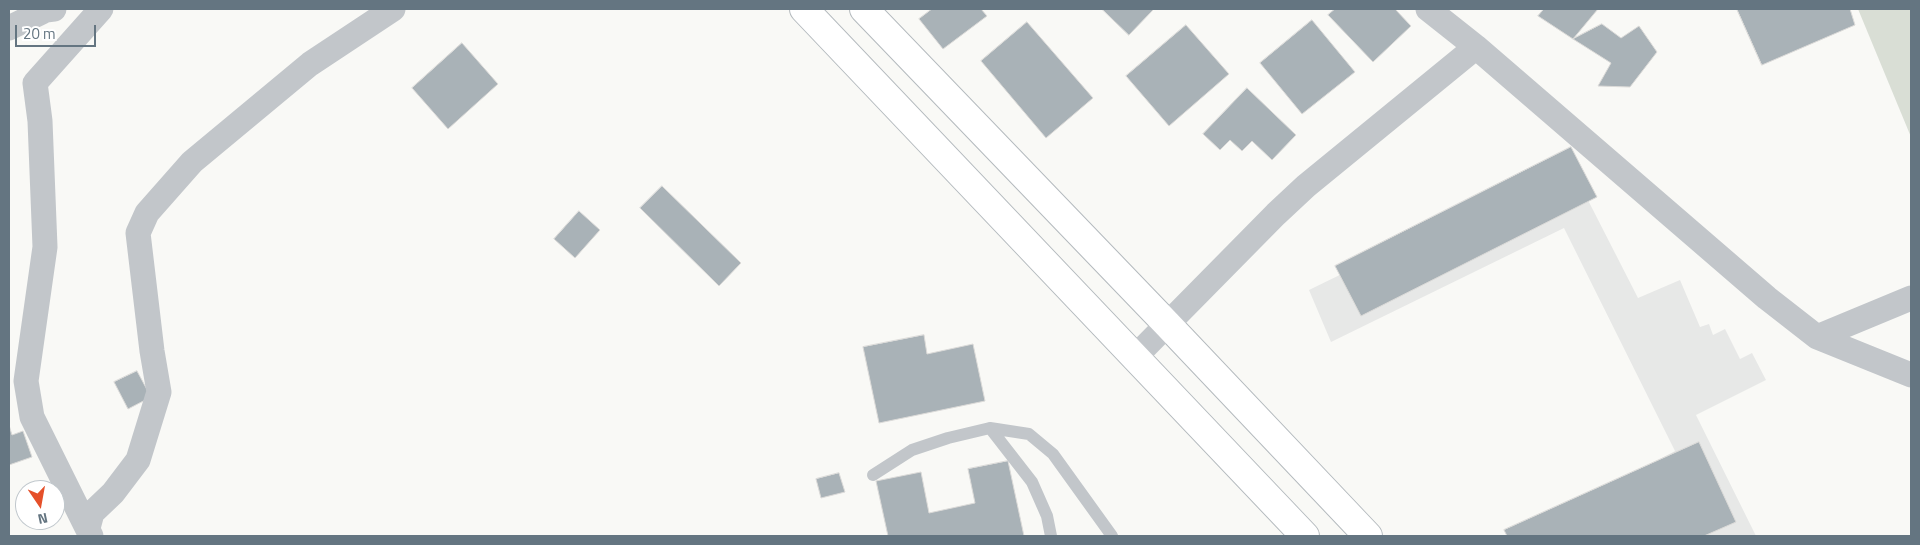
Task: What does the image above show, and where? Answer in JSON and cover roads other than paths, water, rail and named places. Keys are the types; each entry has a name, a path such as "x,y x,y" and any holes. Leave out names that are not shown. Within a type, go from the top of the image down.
{"street":[{"path":"9,28 46,10 54,9"},
{"path":"89,532 32,417 26,381 45,247 40,121 35,83 101,9"},
{"path":"89,532 92,513 113,493 138,460 159,392 152,351 138,233 147,213 192,162 310,64 392,9"},
{"path":"804,9 1305,536"},
{"path":"864,9 1368,536"},
{"path":"1428,9 1476,47 1767,298 1817,337 1911,375"},
{"path":"1134,358 1306,186 1476,47"},
{"path":"1817,337 1911,298"}],"lane":[{"path":"990,428 1032,482 1047,516 1051,536"},
{"path":"873,475 912,450 990,428 1029,434 1054,454 1112,536"}]}
